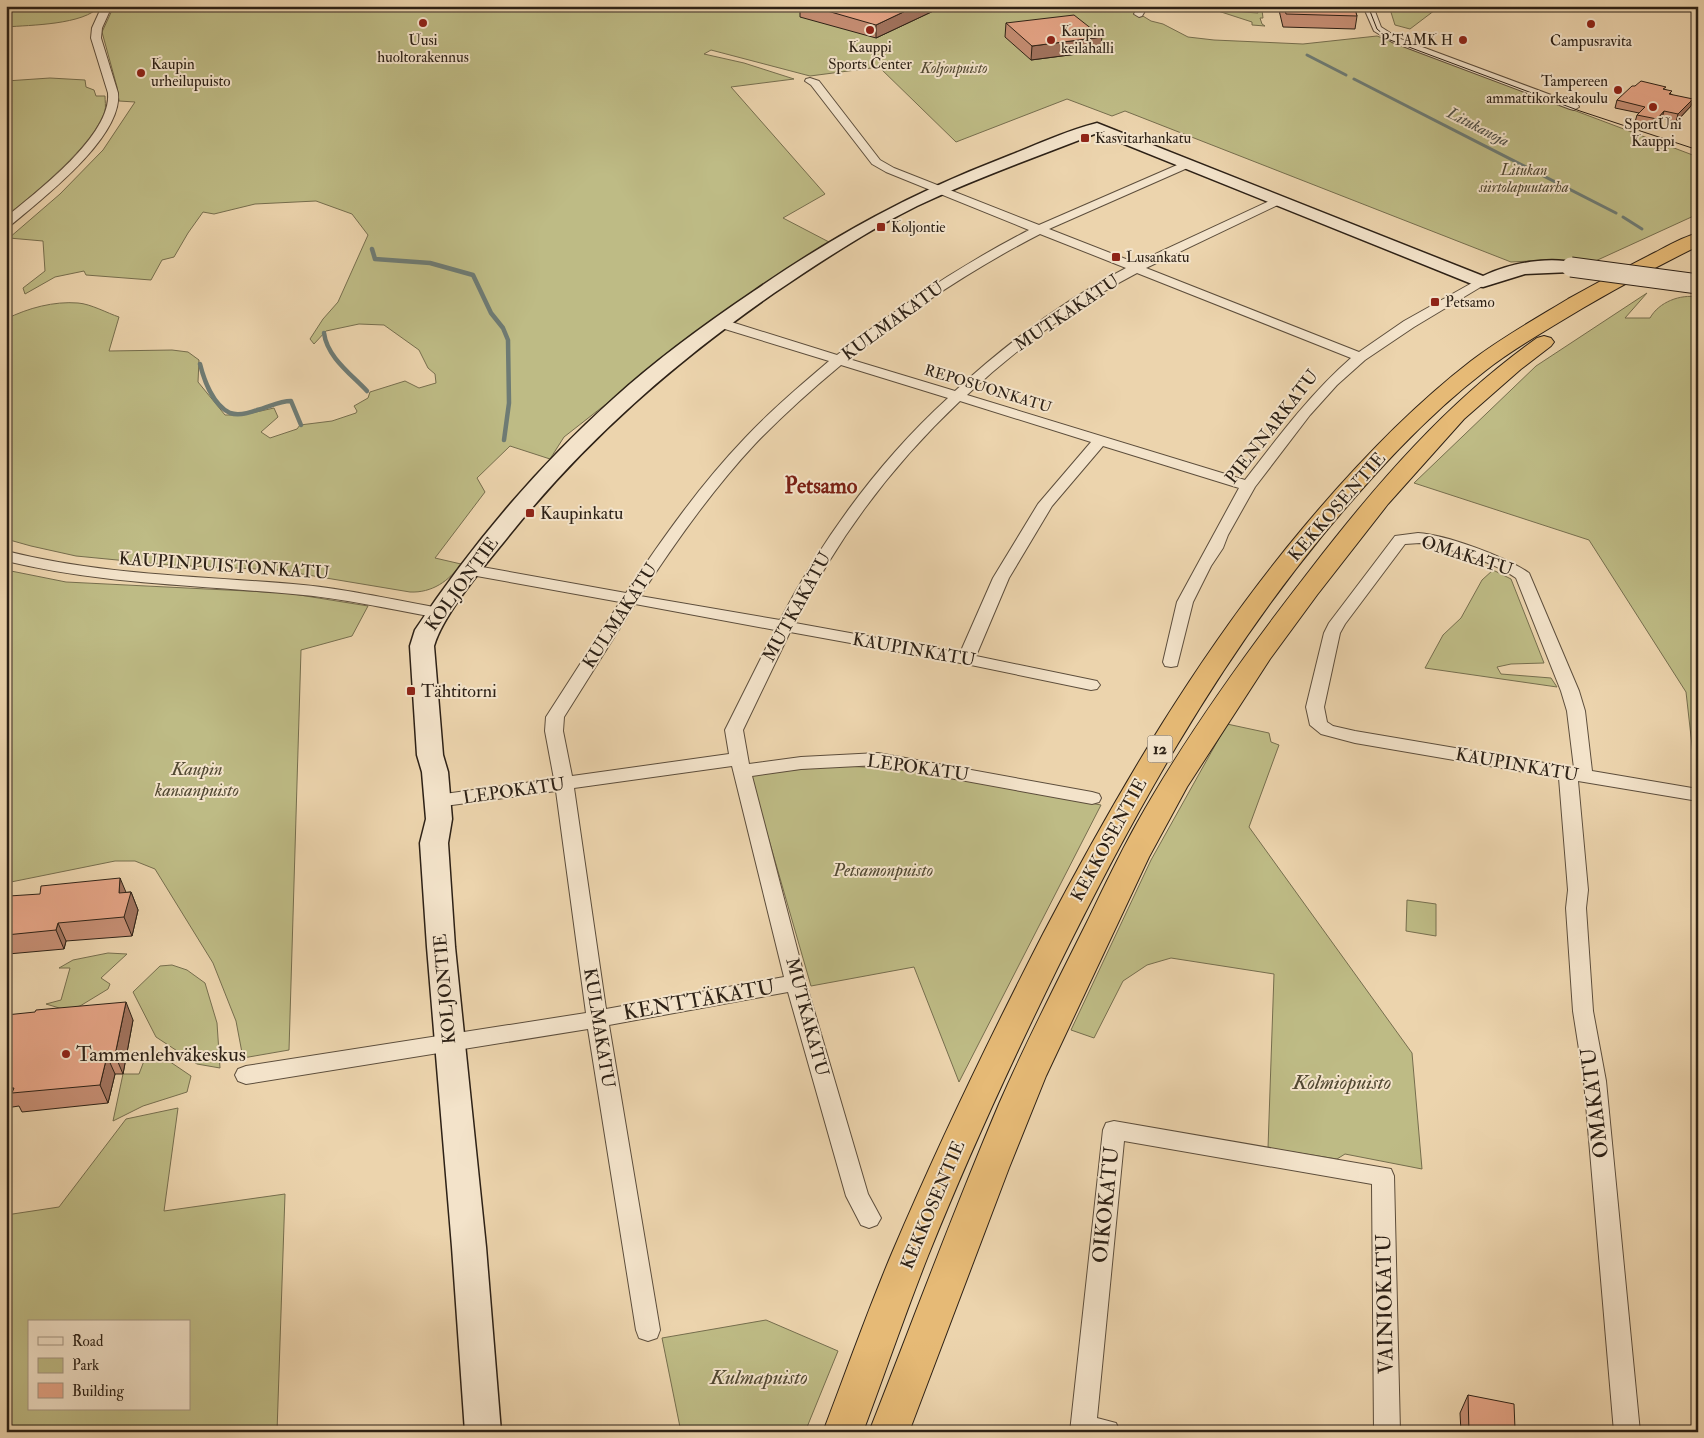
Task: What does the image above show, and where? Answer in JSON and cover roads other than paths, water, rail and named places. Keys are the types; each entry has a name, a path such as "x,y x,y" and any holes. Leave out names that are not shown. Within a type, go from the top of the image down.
{"highway":[{"name":"KEKKOSENTIE","path":"843,1432 910,1255 995,1061 1080,891 1132,796 1176,723 1225,649 1322,520 1388,448 1425,412 1473,370 1524,334 1584,298 1698,238"},
{"name":"KEKKOSENTIE","path":"889,1432 1007,1128 1047,1038 1152,823 1234,690 1312,583 1385,490 1425,444 1475,397 1532,350 1562,329 1629,290 1698,256"}],"street":[{"path":"6,223 55,182 78,159 97,136 109,116 114,102 96,33 107,6"},
{"path":"1368,6 1375,26 1399,42 1574,108"},
{"path":"1384,19 1386,25 1384,33"},
{"path":"810,80 815,83 876,162 890,170 1360,358"},
{"name":"KOLJONTIE","path":"483,1432 470,1256 450,1044 434,843 438,824 437,801 435,772 430,755 422,651 424,635 471,570 551,473 596,426 659,369 720,323 838,243 938,190 1102,127 1188,164"},
{"path":"1188,164 1483,282 1512,270 1542,266 1571,267 1698,284"},
{"name":"KULMAKATU","path":"648,1330 597,1018 564,784 554,731 555,717 682,522 738,453 809,384 873,332 952,278 1039,230 1188,164"},
{"name":"MUTKAKATU","path":"869,1218 857,1196 796,983 740,765 734,730 785,627 827,552 845,524 885,472 926,425 986,369 1043,326 1136,268 1280,200"},
{"name":"PIENNARKATU","path":"1171,662 1184,602 1248,486 1313,403 1332,382 1360,358 1409,324 1483,282"},
{"name":"REPOSUONKATU","path":"720,323 1248,486"},
{"path":"966,659 1001,578 1046,504 1099,440"},
{"name":"OMAKATU","path":"1338,733 1327,730 1319,725 1315,707 1332,633 1337,622 1400,539 1421,538 1499,563 1512,568 1523,576 1570,691 1576,711 1578,890 1576,908 1579,964 1583,1011 1595,1081 1627,1432"},
{"name":"KAUPINPUISTONKATU","path":"6,556 74,573 296,589 439,613"},
{"name":"KAUPINKATU","path":"471,570 966,659 1091,685"},
{"name":"KAUPINKATU","path":"1338,733 1576,776 1698,795"},
{"name":"LEPOKATU","path":"437,801 564,784 740,765 878,759 1092,798"},
{"name":"KENTTÄKATU","path":"246,1075 576,1024 597,1018 796,983"},
{"name":"OIKOKATU","path":"1091,1430 1114,1130 1382,1176"},
{"name":"VAINIOKATU","path":"1382,1176 1387,1432"}],"waterway":[{"name":"Litukanoja","path":"1307,55 1346,75"},
{"name":"Litukanoja","path":"1354,79 1616,213"},
{"path":"1623,217 1642,229"},
{"path":"372,249 375,259 430,263 473,275 491,313 503,328 508,340 509,403 504,440"},
{"path":"324,333 326,342 335,357 347,372 367,391"},
{"path":"200,364 214,398 230,413 244,414 278,403 291,401 301,425"},
{"path":"1696,540 1698,548"}],"tram line":[{"path":"1368,6 1377,29 1390,40 1580,111 1698,150"}],"place":[{"name":"Uusi huoltorakennus","path":"423,23"},
{"name":"Campusravita","path":"1591,24"},
{"name":"Kauppi Sports Center","path":"870,30"},
{"name":"Kaupin keilahalli","path":"1051,40"},
{"name":"P TAMK H","path":"1463,40"},
{"name":"Kaupin urheilupuisto","path":"141,73"},
{"name":"Tampereen ammattikorkeakoulu","path":"1618,90"},
{"name":"SportUni Kauppi","path":"1653,107"},
{"name":"Kasvitarhankatu","path":"1085,138"},
{"name":"Koljontie","path":"881,227"},
{"name":"Lusankatu","path":"1116,257"},
{"name":"Petsamo","path":"1435,302"},
{"name":"Kaupinkatu","path":"530,513"},
{"name":"Tähtitorni","path":"411,691"},
{"name":"Tammenlehväkeskus","path":"66,1054"}],"district":[{"name":"Petsamo","path":"821,486"}],"park label":[{"name":"Koljonpuisto","path":"954,68"},
{"name":"Litukan siirtolapuutarha","path":"1524,178"},
{"name":"Kaupin kansanpuisto","path":"197,780"},
{"name":"Petsamonpuisto","path":"883,870"},
{"name":"Kolmiopuisto","path":"1342,1082"},
{"name":"Kulmapuisto","path":"759,1377"}]}
